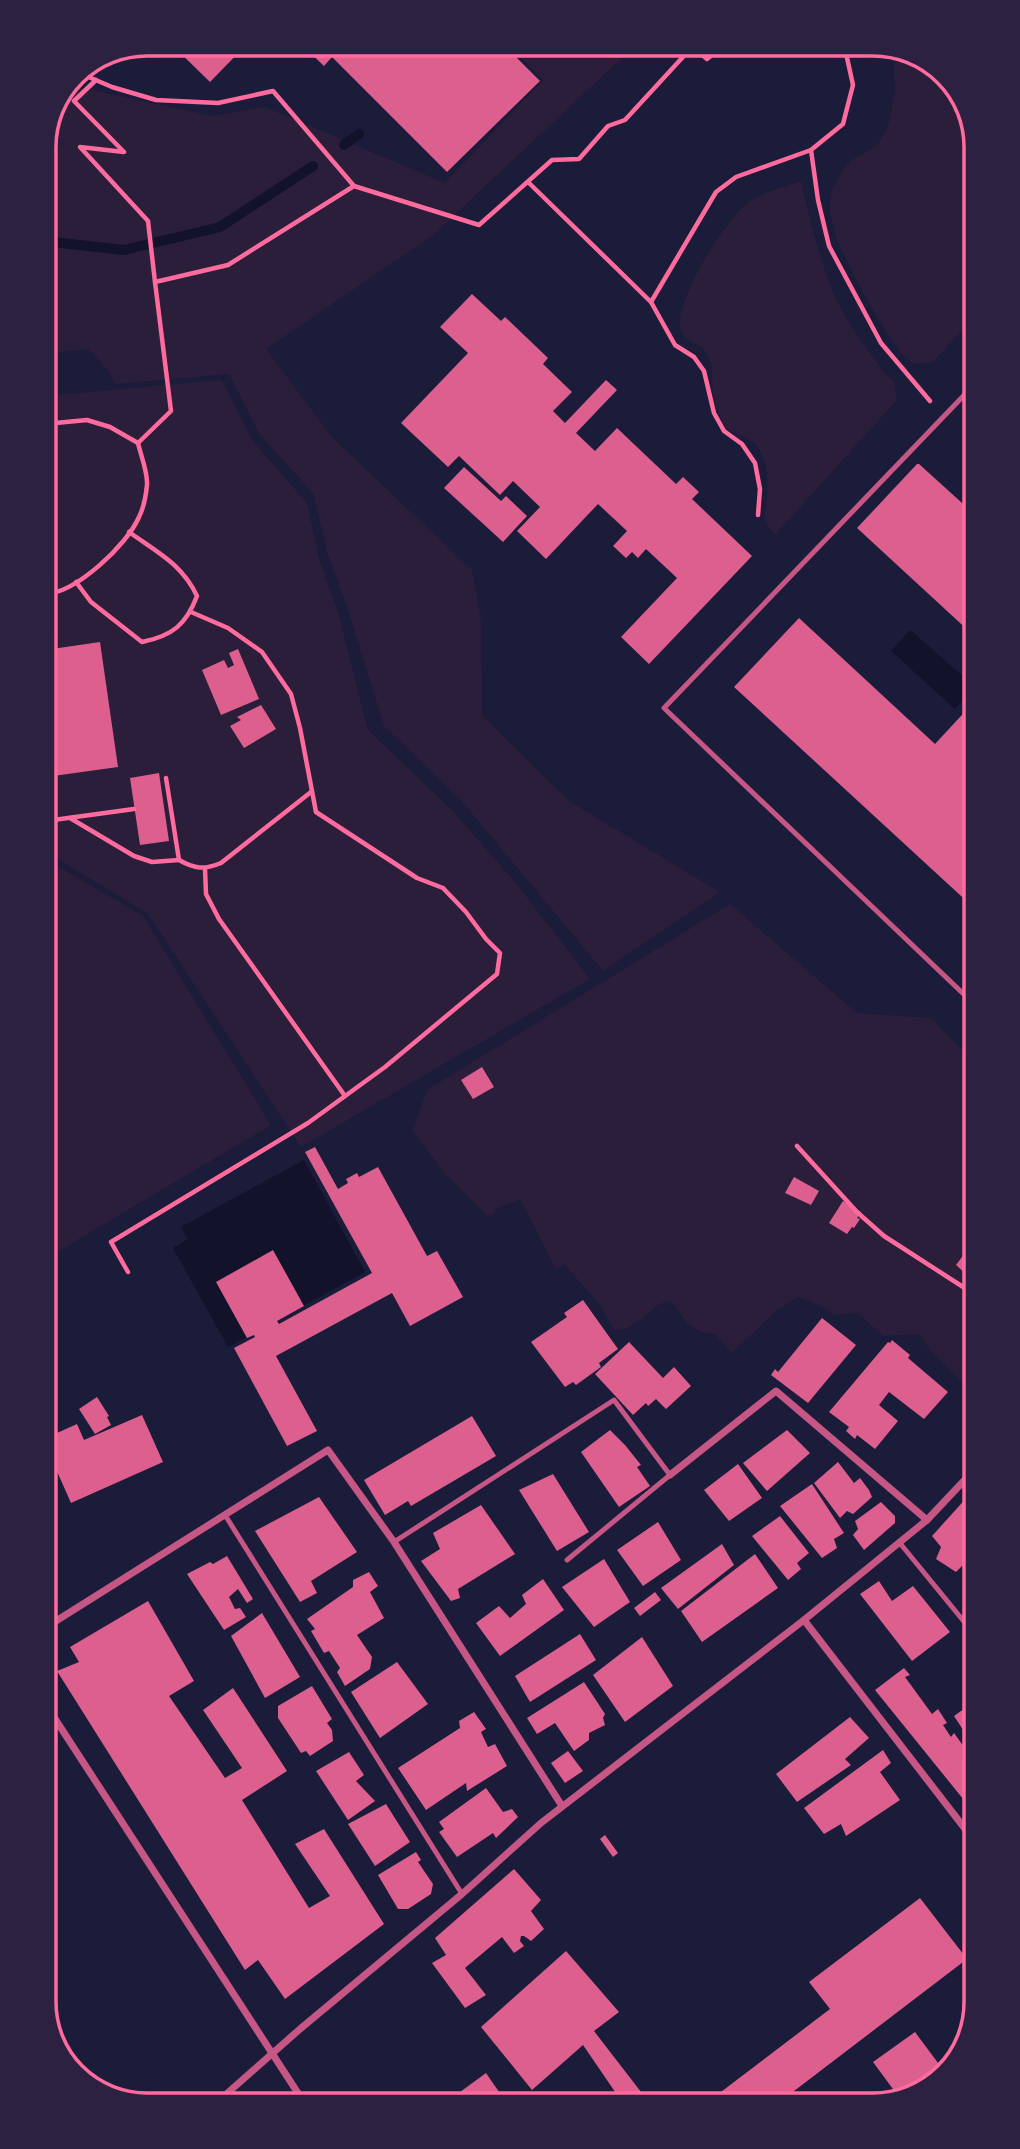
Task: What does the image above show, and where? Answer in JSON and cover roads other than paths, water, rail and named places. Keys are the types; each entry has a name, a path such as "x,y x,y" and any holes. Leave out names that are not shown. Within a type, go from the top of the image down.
{"street":[{"path":"670,1475 776,1391 927,1520"},
{"path":"56,1621 328,1450 394,1542 562,1806"},
{"path":"228,2093 272,2053 463,1894 562,1806 804,1620 927,1520 964,1481"},
{"path":"804,1620 964,1827"},
{"path":"56,1720 298,2093"}],"lane":[{"path":"964,396 663,708 964,994"},
{"path":"394,1542 614,1400 670,1475 567,1560"},
{"path":"225,1515 463,1894"},
{"path":"899,1542 964,1622"}],"waterway":[{"path":"344,145 359,134"},
{"path":"56,242 124,250 220,227 313,166"}]}
